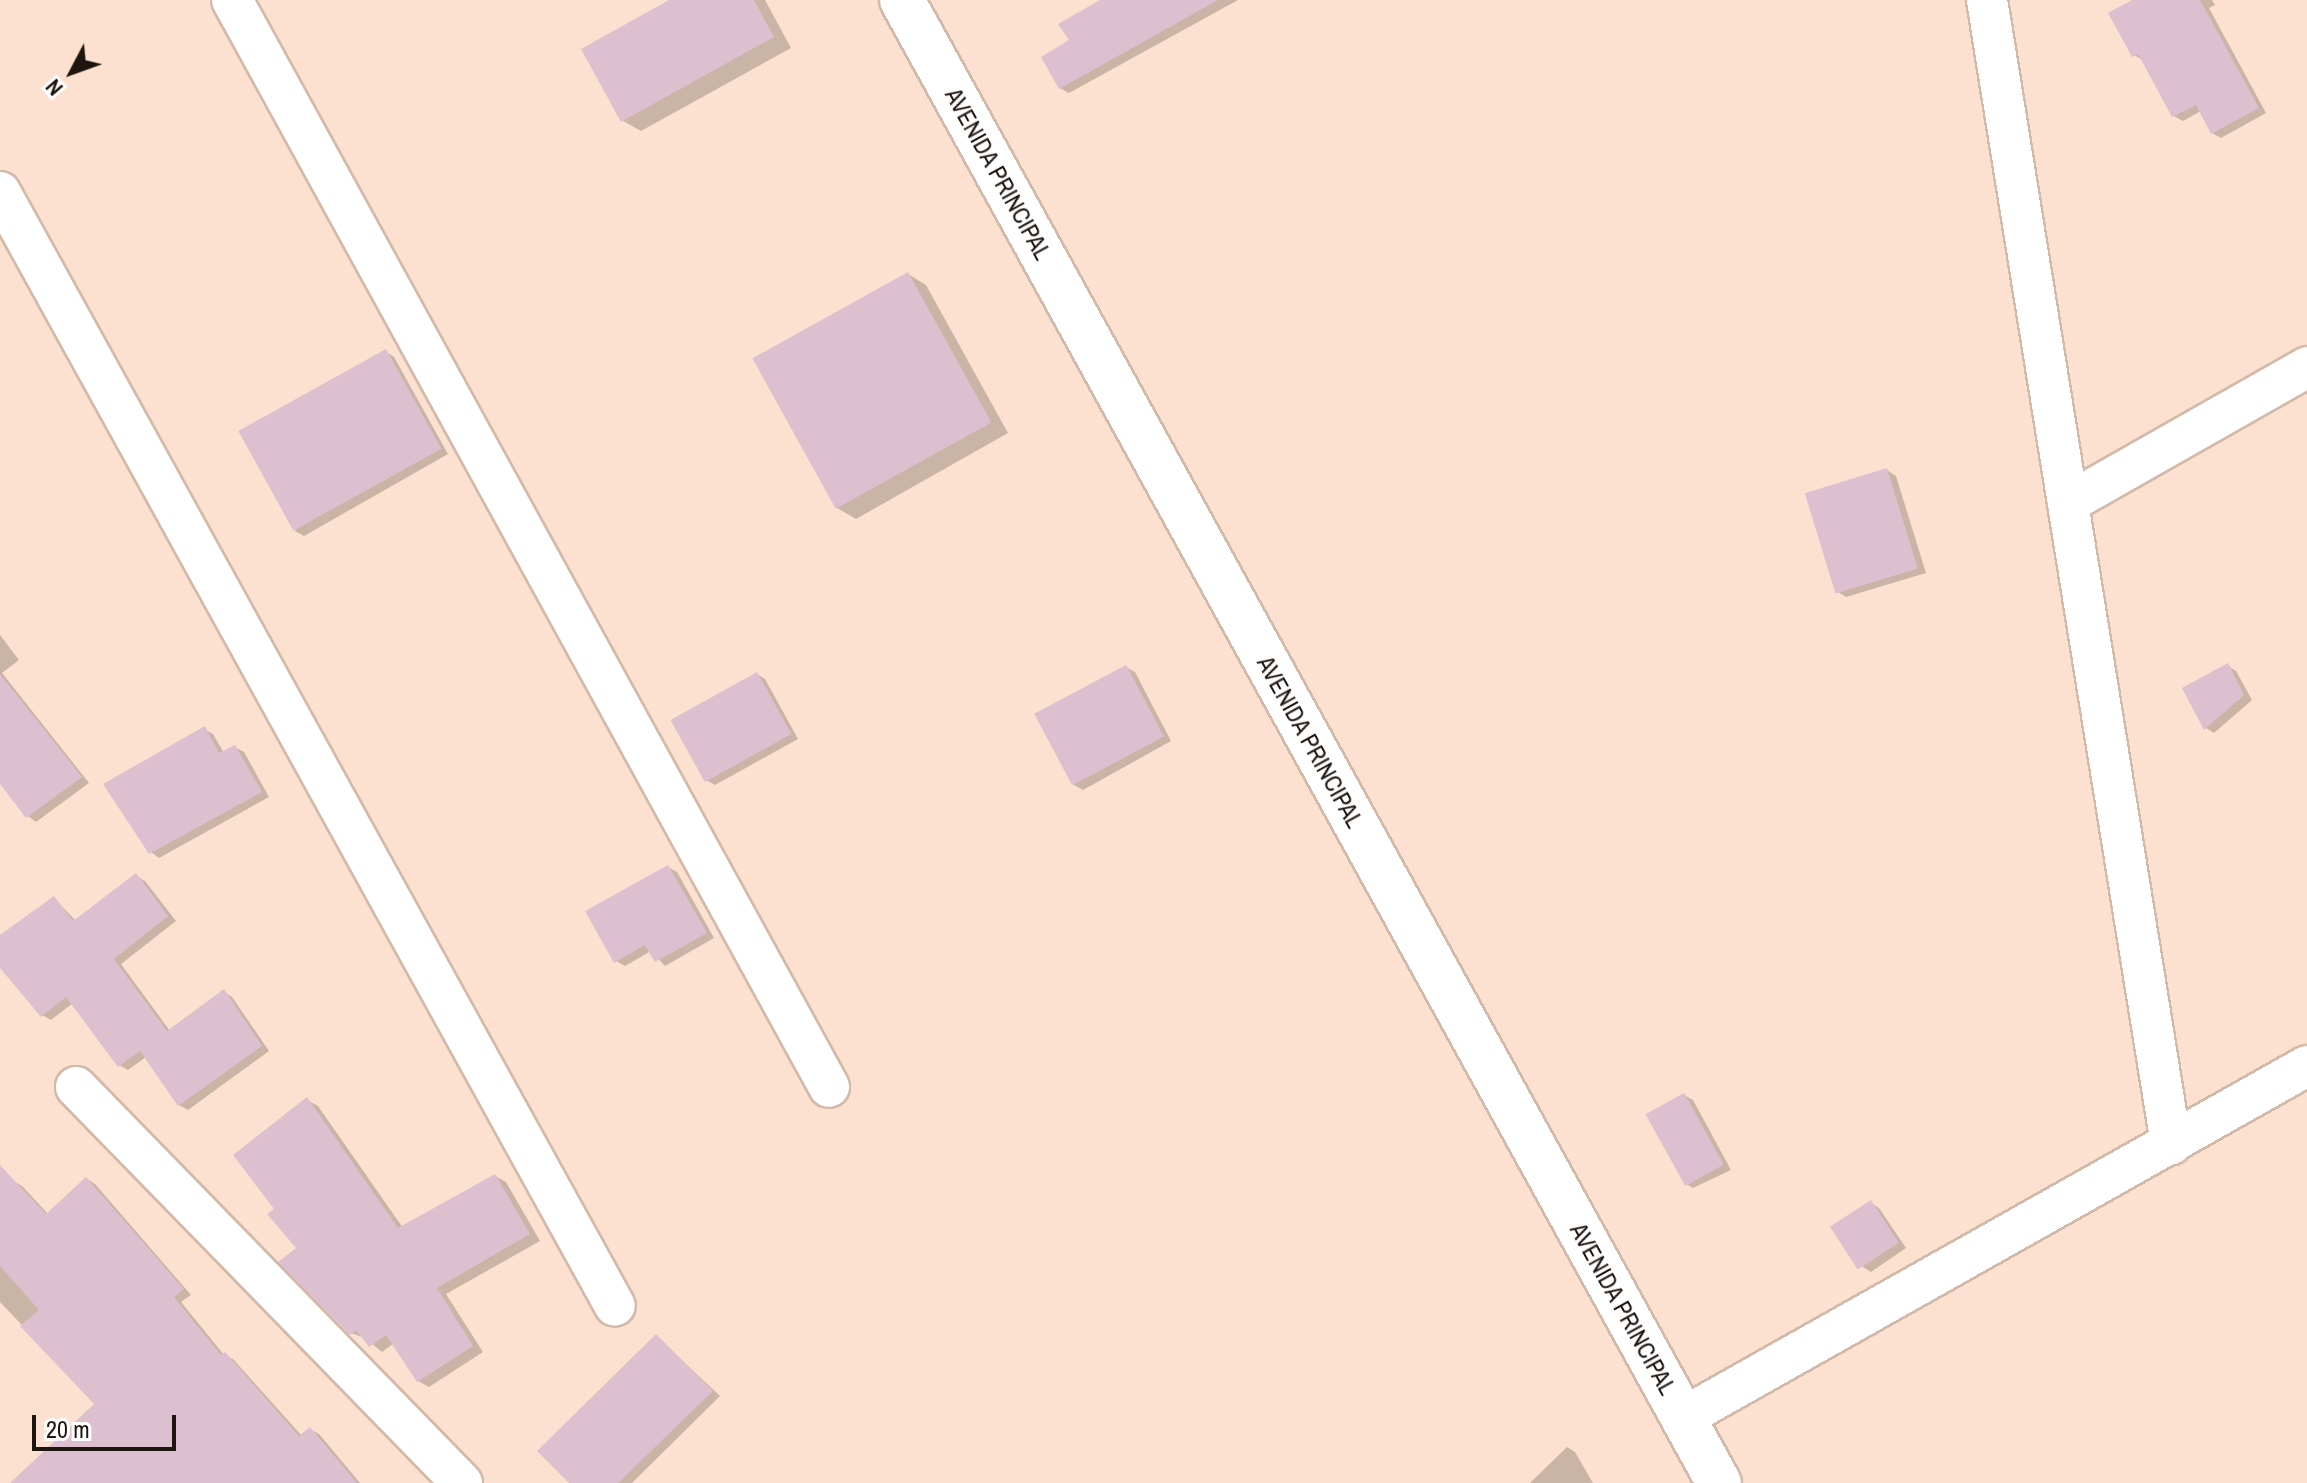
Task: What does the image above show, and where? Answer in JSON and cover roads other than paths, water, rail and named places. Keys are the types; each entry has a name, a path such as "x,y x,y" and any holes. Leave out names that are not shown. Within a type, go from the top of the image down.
{"street":[{"path":"232,0 829,1087"},
{"name":"AVENIDA PRINCIPAL","path":"902,0 1719,1483"},
{"path":"1987,0 2171,1144"},
{"path":"0,192 615,1306"},
{"path":"2068,503 2307,367"},
{"path":"1682,1418 2307,1066"},
{"path":"76,1087 462,1483"}]}
